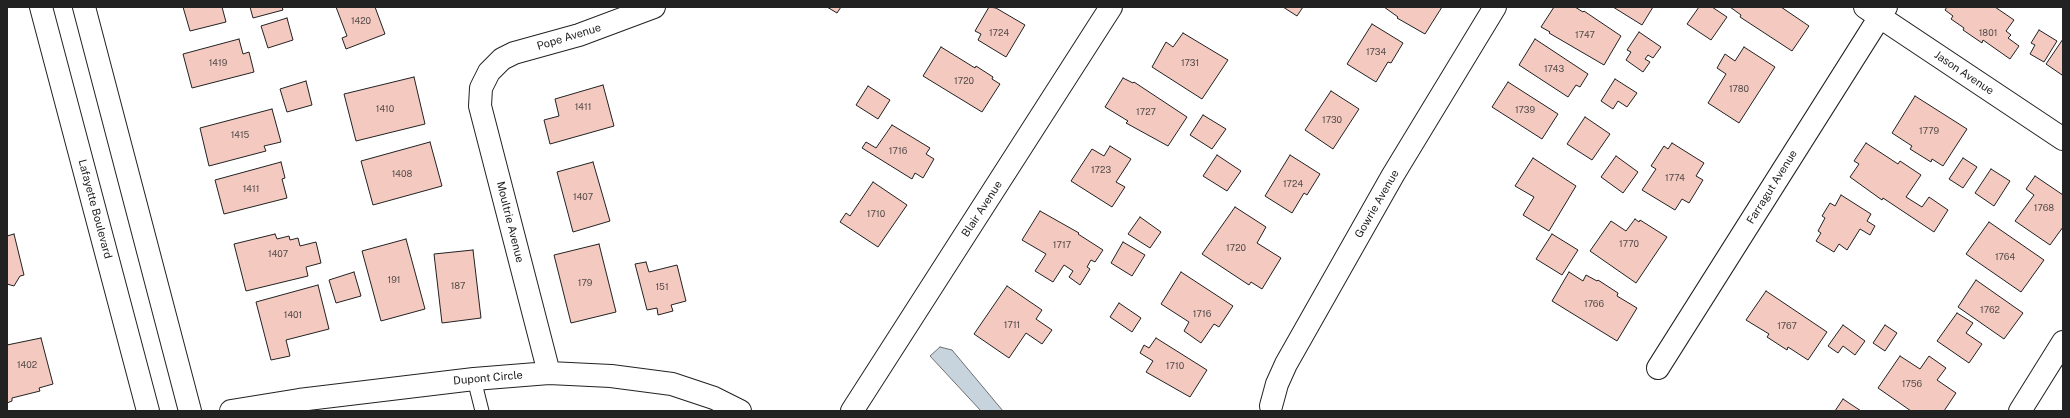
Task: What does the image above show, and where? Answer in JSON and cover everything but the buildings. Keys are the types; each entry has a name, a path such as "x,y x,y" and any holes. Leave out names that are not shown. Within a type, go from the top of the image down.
{"street":[{"name":"Lafayette Boulevard","path":"41,7 148,411"},
{"path":"84,7 190,411"},
{"name":"Pope Avenue","path":"489,72 502,60 514,53 579,35 654,7"},
{"name":"Blair Avenue","path":"852,411 1111,7"},
{"name":"Gowrie Avenue","path":"1271,406 1276,384 1286,364 1393,175 1495,7"},
{"name":"Jason Avenue","path":"1877,10 2063,140"},
{"name":"Farragut Avenue","path":"1658,368 1877,10"},
{"name":"Moultrie Avenue","path":"489,72 481,88 480,106 549,373"},
{"path":"2020,411 2063,342"},
{"name":"Dupont Circle","path":"231,411 299,400 474,379 549,373 612,376 672,384 714,398 740,411"}],"lane":[{"path":"474,379 482,411"}],"shaded area":[{"path":"940,347 952,350 1003,411 981,411 930,356"}]}
